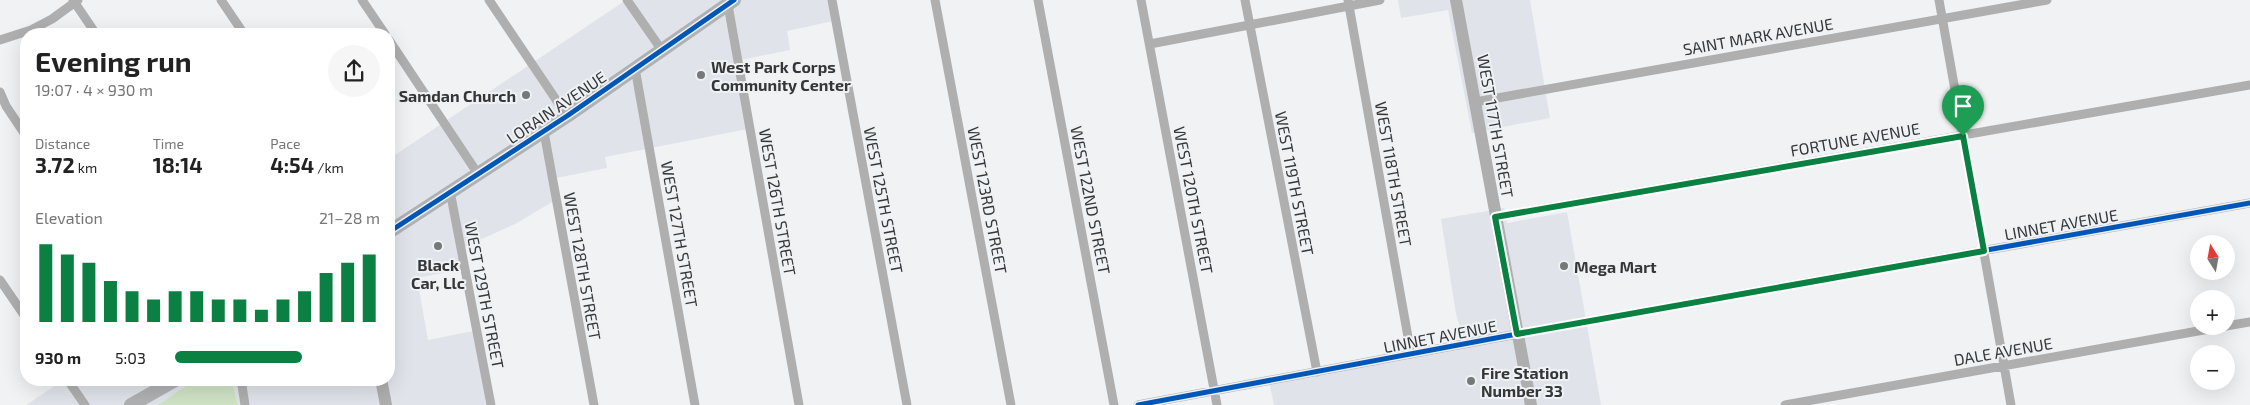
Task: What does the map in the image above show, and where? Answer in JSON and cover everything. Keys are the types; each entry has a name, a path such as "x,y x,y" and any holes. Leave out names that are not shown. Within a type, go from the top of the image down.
{"main road":[{"name":"WEST 117TH STREET","path":"1456,0 1531,405"},
{"name":"LORAIN AVENUE","path":"395,228 568,116 661,49 731,2"},
{"path":"132,405 166,386"},
{"path":"149,405 169,386"},
{"path":"382,386 386,405"}],"street":[{"path":"221,0 240,28"},
{"path":"362,0 381,28"},
{"path":"488,0 568,116"},
{"path":"627,0 661,49"},
{"name":"WEST 125TH STREET","path":"832,0 907,405"},
{"name":"WEST 123RD STREET","path":"935,0 1011,405"},
{"name":"WEST 122ND STREET","path":"1038,0 1114,405"},
{"name":"WEST 120TH STREET","path":"1141,0 1217,405"},
{"name":"WEST 119TH STREET","path":"1245,0 1317,372"},
{"path":"1150,44 1250,25 1349,3 1380,0"},
{"path":"1939,0 2011,405"},
{"name":"SAINT MARK AVENUE","path":"1475,102 2047,0"},
{"path":"35,28 52,19 75,1 92,28"},
{"name":"WEST 126TH STREET","path":"731,2 799,405"},
{"name":"WEST 118TH STREET","path":"1349,3 1411,354"},
{"path":"0,40 20,34"},
{"path":"395,49 478,174"},
{"name":"WEST 127TH STREET","path":"635,68 695,405"},
{"name":"FORTUNE AVENUE","path":"1495,217 2250,84"},
{"path":"0,92 6,106 20,127"},
{"name":"WEST 128TH STREET","path":"544,132 594,405"},
{"name":"WEST 129TH STREET","path":"450,192 491,405"},
{"name":"LINNET AVENUE","path":"1138,405 1517,334 2250,203"},
{"path":"0,280 20,309"},
{"name":"DALE AVENUE","path":"2235,324 2250,322"},
{"name":"DALE AVENUE","path":"1785,405 2190,332"},
{"path":"72,386 85,405"},
{"path":"242,386 246,405"}],"shaded area":[{"path":"626,0 834,0 838,20 787,31 790,50 741,60 753,128 605,157 607,168 556,178 559,198 515,224 462,248 466,269 417,278 428,340 473,331 486,405 238,405 233,386 395,386 395,155"},
{"path":"1398,0 1530,0 1550,118 1472,133 1448,10 1401,18"},
{"path":"1504,208 1507,223 1567,212 1601,405 1274,405 1268,377 1464,340 1456,314 1441,219"},
{"path":"54,386 186,386 158,405 26,405"}],"green space":[{"path":"186,386 233,386 238,405 158,405"}],"cycle path":[{"path":"395,228 567,116 734,0"},
{"path":"1138,405 1517,334 2250,203"}],"place":[{"name":"West Park Corps Community Center","path":"701,75"},
{"name":"Samdan Church","path":"526,95"},
{"name":"Black Car, Llc","path":"438,246"},
{"name":"Mega Mart","path":"1564,266"},
{"name":"Fire Station Number 33","path":"1471,381"}],"route":[{"path":"1963,136 1984,251 1517,334 1495,217 1963,136"}]}
